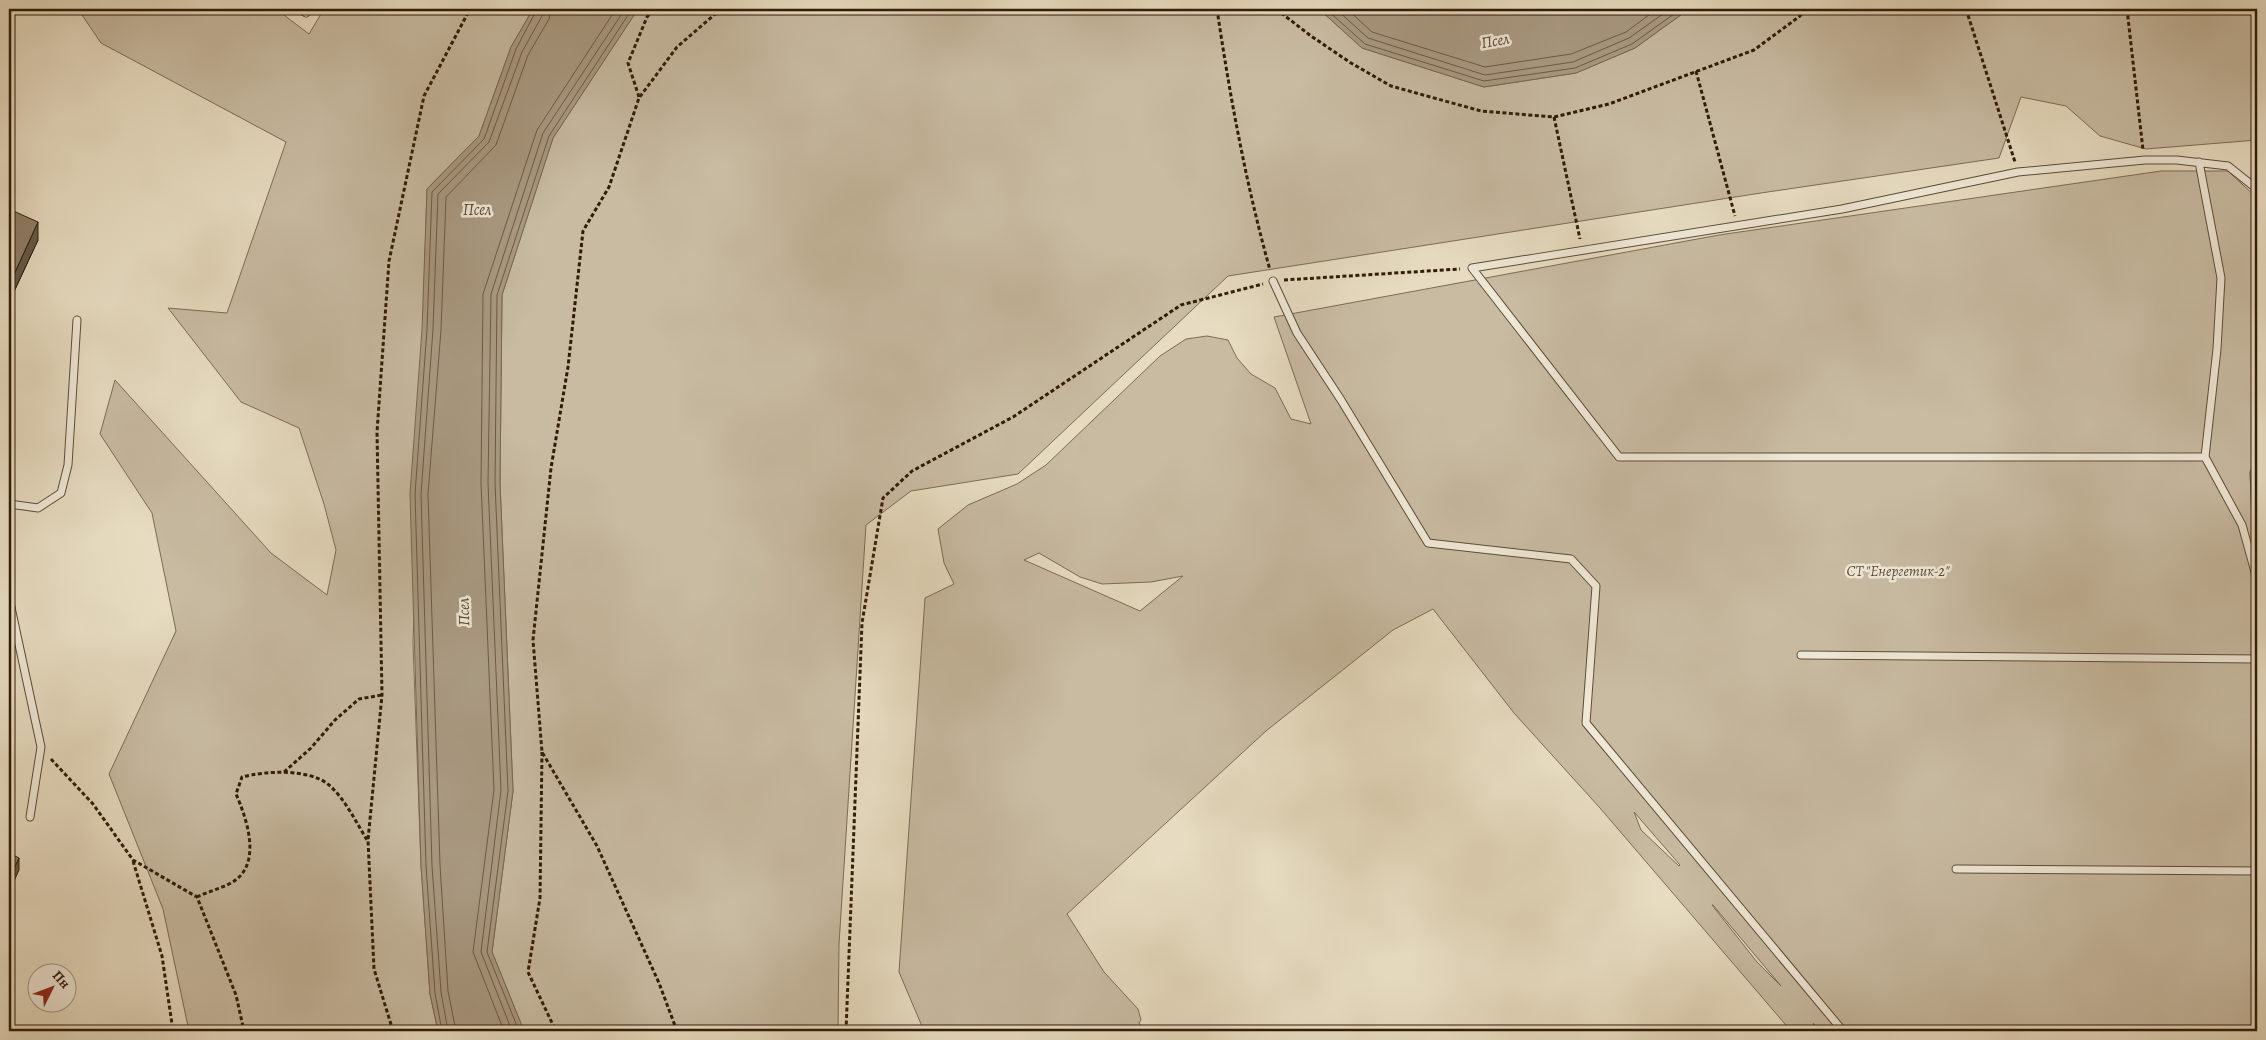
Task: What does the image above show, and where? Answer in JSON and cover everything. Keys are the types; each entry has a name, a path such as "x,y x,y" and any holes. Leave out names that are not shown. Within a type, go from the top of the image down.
{"lane":[{"path":"300,9 306,13 308,9"},
{"path":"2205,457 1619,457 1472,268 1842,209 2018,172 2145,160 2177,160 2228,166 2257,188"},
{"path":"2199,162 2221,278 2205,457 2242,525 2257,578"},
{"path":"1273,281 1297,333 1341,400 1428,542 1571,559 1596,586 1586,723 1843,1031"},
{"path":"9,504 38,508 61,493 68,465 77,320"},
{"path":"9,598 41,747 30,817"},
{"path":"1801,655 2257,659"},
{"path":"1956,869 2257,871"}],"path":[{"path":"393,1031 374,969 368,840 382,695 377,432 389,261 424,96 470,9"},
{"path":"639,98 628,63 647,18 654,9"},
{"path":"554,1031 553,1025 528,972 540,898 542,752 533,640 551,468 568,367 582,231 609,187 639,98 677,47 722,9"},
{"path":"1217,9 1229,91 1252,204 1273,281"},
{"path":"1276,9 1335,52 1391,86 1481,111 1554,117 1609,104 1754,50 1800,16 1805,9"},
{"path":"1966,9 2018,172"},
{"path":"2127,9 2145,160"},
{"path":"1696,71 1738,225"},
{"path":"1554,117 1582,250"},
{"path":"846,1031 862,623 883,498 912,471 1013,417 1181,304 1273,281 1472,268"},
{"path":"284,772 311,748 359,698 382,695"},
{"path":"41,747 93,804 133,860 162,956 173,1031"},
{"path":"542,752 597,846 659,983 677,1031"},
{"path":"197,896 237,879 249,863 249,841 244,813 236,794 242,777 259,773 284,772 309,776 328,784 349,810 368,840"},
{"path":"133,860 197,896 236,994 244,1031"}],"green space":[{"path":"78,9 276,9 309,34 324,9 533,9 511,47 479,136 427,189 413,643 421,866 430,994 438,1031 189,1031 163,909 109,774 176,631 152,513 100,434 115,380 271,553 327,595 336,550 324,504 299,428 241,402 168,308 227,313 286,142 101,43"},
{"path":"638,9 1319,9 1362,48 1484,87 1576,73 1635,48 1689,9 2257,9 2257,140 2146,149 2100,136 2066,106 2021,97 1999,158 1228,276 1018,474 911,491 866,525 839,944 838,1031 524,1031 492,952 513,791 500,483 502,295 553,138"},
{"name":"СТ \"Енергетик-2\"","path":"2161,171 2228,171 2257,198 2257,458 2250,472 2252,521 2257,535 2257,1031 1820,1031 1813,1023 1818,1031 1791,1031 1600,808 1514,713 1433,609 1393,630 1266,731 1067,914 1104,972 1138,1009 1141,1020 1139,1023 1144,1031 924,1031 899,972 925,598 954,584 944,563 938,529 968,505 1017,484 1046,465 1160,356 1186,339 1207,336 1228,340 1237,358 1251,374 1275,388 1291,419 1311,424 1274,317 1719,235","holes":["1039,553 1080,577 1102,584 1151,582 1183,576 1140,611 1024,560","1634,812 1680,865 1679,866 1641,830","1712,905 1781,986 1757,962"]}],"water":[{"name":"Псел","path":"533,9 638,9 553,138 502,295 500,483 513,791 492,952 524,1031 438,1031 430,994 421,866 410,494 422,329 427,189 479,136 511,47"},
{"name":"Псел","path":"1319,9 1689,9 1635,48 1576,73 1484,87 1362,48"},
{"path":"2257,458 2257,535 2252,521 2250,472"}],"building":[{"path":"9,209 38,222 11,281 9,280"},
{"path":"9,853 19,858 9,879"}]}
